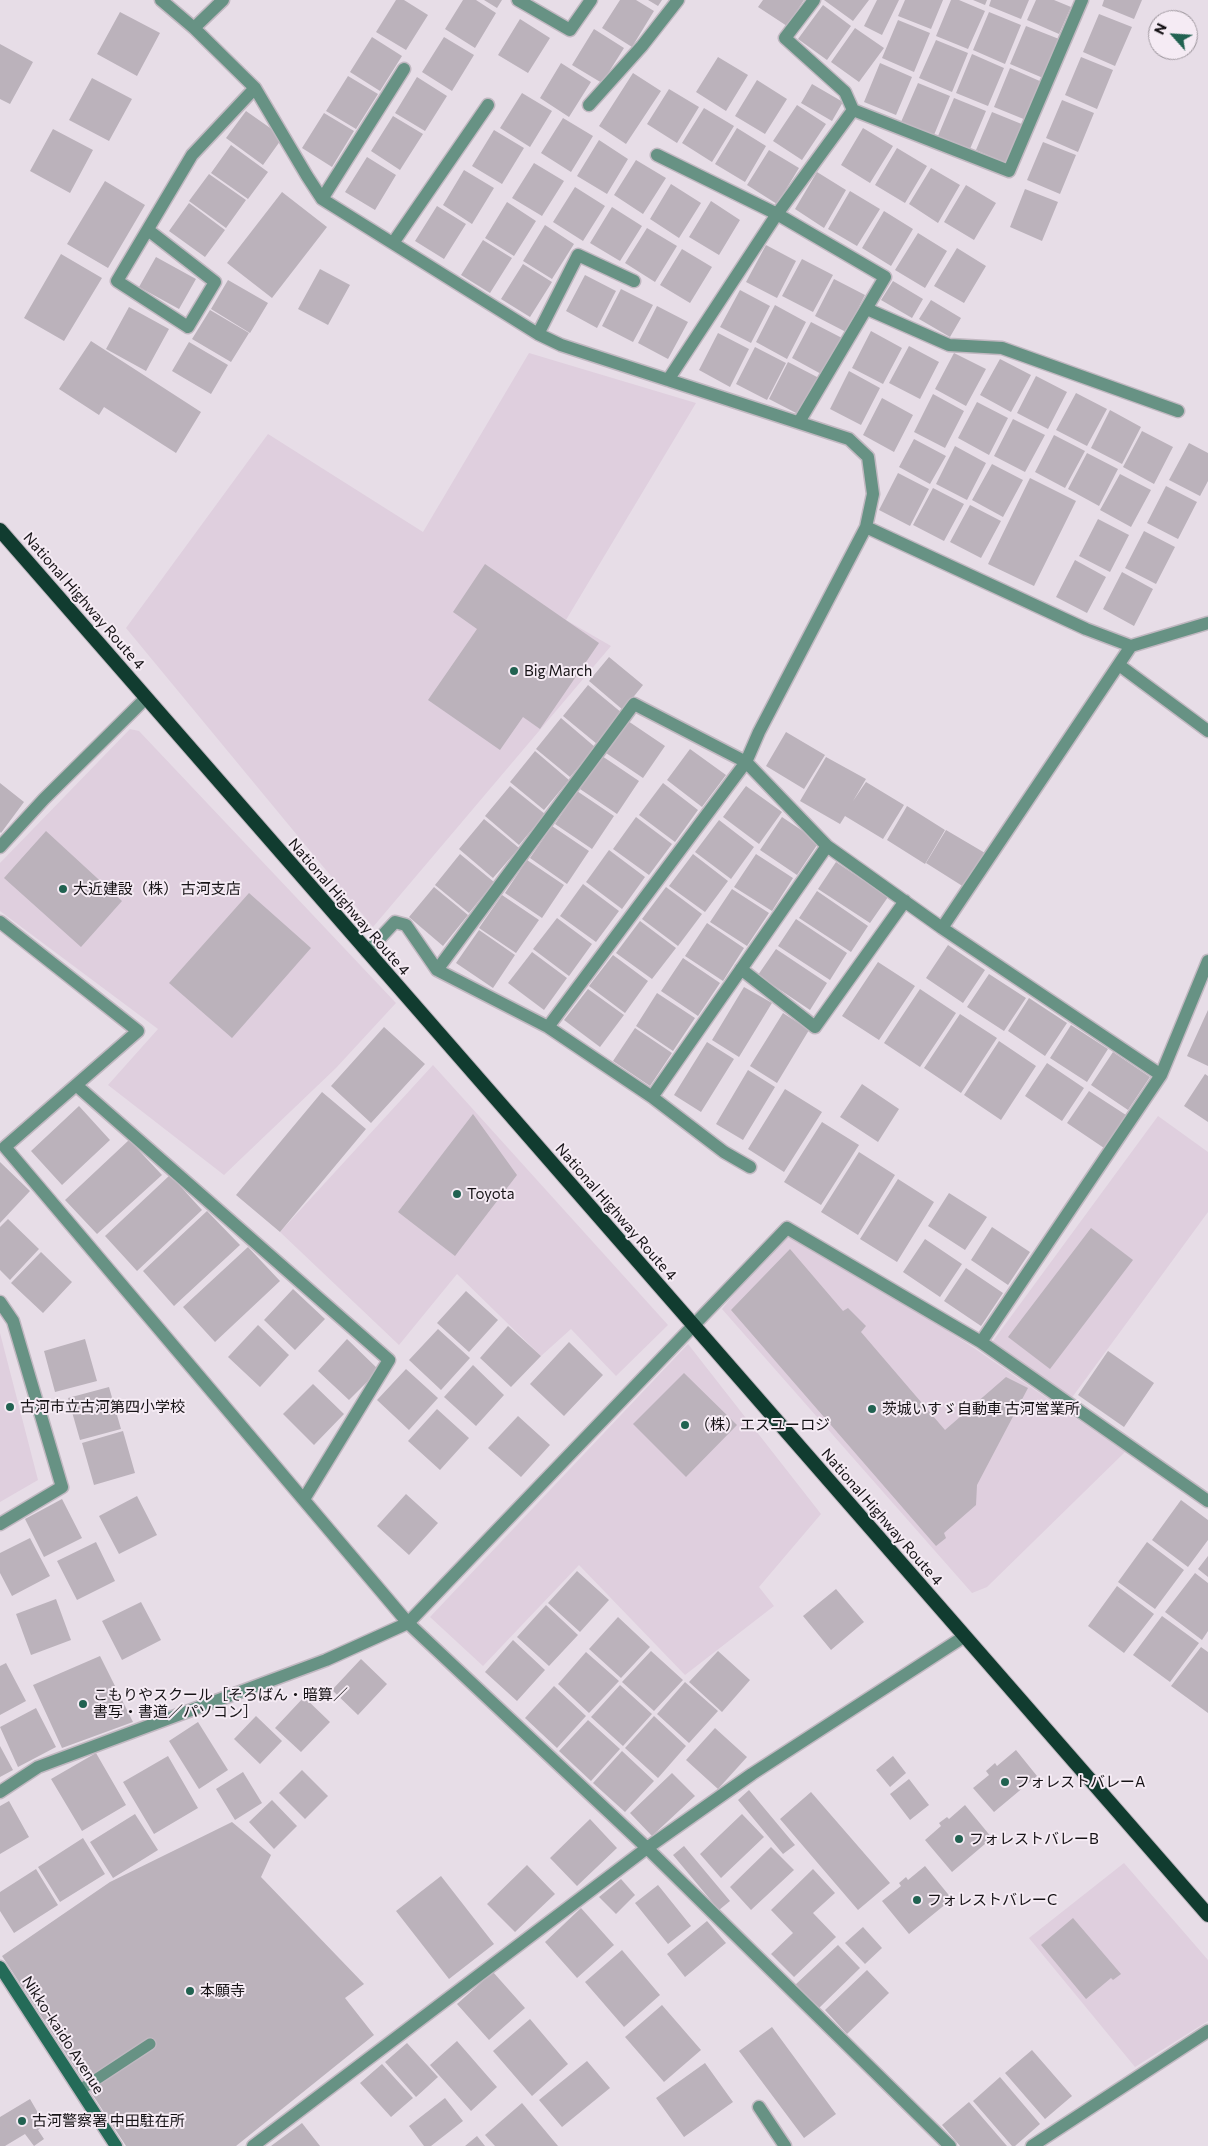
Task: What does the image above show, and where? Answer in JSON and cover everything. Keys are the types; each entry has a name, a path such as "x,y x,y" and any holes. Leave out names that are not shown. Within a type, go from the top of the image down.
{"highway":[{"name":"National Highway Route 4","path":"0,530 1208,1915"}],"main road":[{"name":"Nikko-kaido Avenue","path":"0,1967 116,2146"}],"street":[{"path":"161,0 194,28 256,88 322,199 538,334 561,345 849,439 868,457 873,494 866,527 746,762 548,1027"},
{"path":"194,28 223,0"},
{"path":"518,0 570,30 591,0"},
{"path":"589,106 642,46 678,0"},
{"path":"814,0 785,38 845,92 853,110 1010,171 1082,0"},
{"path":"322,199 404,69"},
{"path":"148,230 215,282 188,327 117,281 192,155 256,88"},
{"path":"393,243 488,105"},
{"path":"668,380 777,214 853,110"},
{"path":"657,155 777,214 885,277 799,422"},
{"path":"538,334 578,255 634,281"},
{"path":"867,309 949,345 1002,348 1178,411"},
{"path":"866,527 1086,629 1131,646 1208,623"},
{"path":"942,928 1131,646"},
{"path":"1118,665 1208,731"},
{"path":"0,847 44,799 146,698"},
{"path":"437,970 634,704 746,762 827,846 942,928 1161,1074"},
{"path":"652,1097 827,846"},
{"path":"741,969 815,1027 904,901"},
{"path":"0,922 138,1031 3,1149 408,1623 646,1848 950,2146"},
{"path":"367,952 395,922 406,925 437,970 548,1027 652,1097 724,1152 750,1167"},
{"path":"981,1342 1161,1074 1208,961"},
{"path":"76,1086 390,1360 304,1499"},
{"path":"0,1792 38,1767 326,1660 408,1623 787,1228 981,1342 1208,1501"},
{"path":"0,1302 13,1320 62,1487 0,1524"},
{"path":"253,2146 646,1848 752,1774 964,1636"},
{"path":"1032,2146 1208,2031"},
{"path":"759,2107 785,2146"}],"lane":[{"path":"80,2090 150,2044"}],"shaded area":[{"path":"529,353 696,403 566,620 611,646 373,927 126,628 268,434 423,532"},
{"path":"130,729 139,731 396,1003 336,1068 224,1175 108,1085 158,1029 0,911 0,863"},
{"path":"433,1065 668,1325 616,1376 571,1329 541,1356 457,1274 399,1345 280,1232"},
{"path":"1158,1116 1208,1152 1208,1212 1068,1403 990,1345"},
{"path":"787,1228 974,1348 1125,1452 987,1587 972,1593 722,1309"},
{"name":"古河市立古河第四小学校","path":"0,1333 38,1480 0,1502"},
{"path":"688,1344 821,1514 759,1587 774,1606 685,1675 579,1565 483,1666 430,1617"},
{"path":"1124,1863 1208,1960 1208,2021 1135,2067 1029,1938"}],"building":[{"path":"396,0 404,0 428,15 406,50 376,32"},
{"path":"463,0 476,0 496,13 475,48 445,29"},
{"path":"484,0 502,0 497,8"},
{"path":"620,0 636,0 654,11 632,47 602,28"},
{"path":"648,0 662,0 658,6"},
{"path":"763,0 804,0 787,26 758,7"},
{"path":"824,0 869,0 853,21"},
{"path":"877,0 899,0 882,35 864,26"},
{"path":"905,0 943,0 931,29 898,16"},
{"path":"951,0 959,0 985,11 968,49 936,36"},
{"path":"973,0 987,0 985,5"},
{"path":"991,0 1029,0 1021,19 989,6"},
{"path":"1036,0 1054,0 1071,7 1059,34 1027,20"},
{"path":"1104,0 1142,0 1134,19 1102,6"},
{"path":"823,5 851,26 827,60 798,39"},
{"path":"120,12 160,33 137,76 97,54"},
{"path":"989,12 1021,25 1005,64 973,50"},
{"path":"1099,14 1132,27 1115,66 1083,52"},
{"path":"520,19 550,38 528,73 498,55"},
{"path":"898,20 930,33 914,72 882,58"},
{"path":"1026,26 1059,39 1043,78 1010,64"},
{"path":"855,28 884,48 859,82 831,62"},
{"path":"594,29 624,48 602,83 572,65"},
{"path":"372,37 402,56 380,91 350,72"},
{"path":"444,37 474,55 452,91 422,72"},
{"path":"936,40 968,53 952,92 919,78"},
{"path":"0,44 33,62 10,104 0,99"},
{"path":"972,54 1004,68 988,106 956,93"},
{"path":"718,57 748,75 726,111 696,92"},
{"path":"1081,57 1113,70 1097,109 1065,95"},
{"path":"561,63 591,82 569,117 540,98"},
{"path":"880,63 912,77 896,115 864,102"},
{"path":"1010,68 1042,82 1026,120 994,107"},
{"path":"633,73 661,91 626,144 599,126"},
{"path":"348,76 378,94 356,129 326,111"},
{"path":"417,77 447,96 425,131 395,113"},
{"path":"92,78 132,99 109,141 69,120"},
{"path":"757,80 787,99 765,134 735,116"},
{"path":"918,83 950,96 934,135 901,122"},
{"path":"812,84 843,102 832,121 801,103"},
{"path":"669,89 699,107 677,143 647,124"},
{"path":"522,93 552,111 530,147 500,128"},
{"path":"954,98 986,111 970,149 938,136"},
{"path":"1062,100 1094,113 1078,152 1046,138"},
{"path":"797,105 826,124 802,160 773,141"},
{"path":"704,108 734,126 712,162 682,143"},
{"path":"246,111 283,137 263,165 226,138"},
{"path":"992,112 1024,125 1008,164 976,150"},
{"path":"324,113 354,131 332,167 302,148"},
{"path":"393,116 423,134 400,170 371,151"},
{"path":"563,118 593,136 571,172 541,153"},
{"path":"737,128 766,146 745,182 715,164"},
{"path":"863,128 893,146 870,183 841,165"},
{"path":"53,129 93,150 70,193 30,171"},
{"path":"494,130 524,148 502,184 472,166"},
{"path":"599,140 628,159 607,194 577,176"},
{"path":"1043,142 1076,155 1060,194 1027,180"},
{"path":"231,145 268,172 248,199 211,173"},
{"path":"897,148 927,166 905,203 875,185"},
{"path":"769,150 799,168 777,204 747,185"},
{"path":"367,157 396,175 375,210 345,192"},
{"path":"636,160 666,178 643,214 614,195"},
{"path":"534,163 564,181 542,216 512,198"},
{"path":"931,168 960,185 938,223 909,204"},
{"path":"464,170 494,188 472,224 443,205"},
{"path":"817,172 846,190 824,228 795,209"},
{"path":"209,174 246,200 226,228 189,201"},
{"path":"105,181 145,205 108,268 67,244"},
{"path":"671,184 701,203 679,238 650,219"},
{"path":"966,185 996,203 974,240 944,222"},
{"path":"575,187 605,206 583,241 553,222"},
{"path":"1025,189 1058,202 1042,241 1010,227"},
{"path":"850,191 880,209 857,246 828,229"},
{"path":"282,192 327,227 272,298 227,263"},
{"path":"711,201 740,220 719,255 689,237"},
{"path":"507,202 536,221 514,256 485,238"},
{"path":"189,203 225,230 205,257 169,231"},
{"path":"437,206 466,224 444,259 415,241"},
{"path":"612,207 642,226 620,261 590,243"},
{"path":"884,211 913,229 891,266 862,248"},
{"path":"545,225 574,244 552,279 523,261"},
{"path":"647,228 677,246 655,282 625,263"},
{"path":"918,233 947,251 925,288 895,270"},
{"path":"483,240 512,258 490,293 461,275"},
{"path":"766,245 796,261 777,298 746,282"},
{"path":"957,248 986,266 964,303 934,286"},
{"path":"682,249 712,267 690,303 660,285"},
{"path":"61,254 102,278 64,341 24,318"},
{"path":"156,257 196,279 179,309 139,287"},
{"path":"802,259 833,275 813,312 782,296"},
{"path":"523,264 552,282 530,317 501,299"},
{"path":"320,269 350,285 328,325 298,309"},
{"path":"585,275 616,291 597,328 566,311"},
{"path":"834,279 865,295 846,332 815,316"},
{"path":"228,280 268,303 250,333 211,309"},
{"path":"893,281 923,299 912,318 881,300"},
{"path":"621,289 653,305 633,342 602,326"},
{"path":"740,290 770,306 751,343 720,327"},
{"path":"931,300 961,318 950,337 919,319"},
{"path":"775,305 806,322 787,359 756,342"},
{"path":"657,306 688,322 668,359 638,343"},
{"path":"129,307 169,329 146,371 106,349"},
{"path":"210,310 249,333 231,362 192,339"},
{"path":"811,322 842,338 823,375 792,358"},
{"path":"871,331 902,348 883,384 852,368"},
{"path":"718,333 749,349 730,387 699,370"},
{"path":"91,341 201,412 176,453 104,407 99,415 59,389"},
{"path":"189,342 228,365 211,394 172,371"},
{"path":"909,346 939,362 920,399 889,383"},
{"path":"755,347 786,363 767,400 736,384"},
{"path":"954,353 986,369 966,406 935,389"},
{"path":"1000,359 1031,375 1011,412 980,395"},
{"path":"788,362 819,378 800,415 769,399"},
{"path":"849,371 880,388 861,425 830,409"},
{"path":"1036,376 1067,392 1048,429 1017,413"},
{"path":"1076,393 1107,409 1087,446 1056,430"},
{"path":"933,394 964,411 945,448 914,432"},
{"path":"882,398 913,415 894,452 863,435"},
{"path":"977,402 1008,418 989,455 958,438"},
{"path":"1110,410 1141,427 1122,464 1091,448"},
{"path":"1013,419 1045,435 1025,472 994,456"},
{"path":"1142,431 1173,447 1154,484 1123,467"},
{"path":"1054,435 1085,451 1065,488 1035,472"},
{"path":"914,439 946,456 930,484 899,467"},
{"path":"1189,443 1208,453 1208,481 1200,496 1169,480"},
{"path":"955,446 986,463 967,500 936,484"},
{"path":"1087,453 1118,469 1099,506 1068,489"},
{"path":"992,464 1023,480 1003,517 972,500"},
{"path":"898,473 929,489 910,526 879,510"},
{"path":"1120,474 1151,490 1131,527 1100,510"},
{"path":"1030,478 1076,501 1034,586 988,564"},
{"path":"1166,486 1197,502 1178,539 1147,523"},
{"path":"933,488 964,504 944,541 913,525"},
{"path":"970,505 1001,521 981,558 950,542"},
{"path":"1098,519 1129,535 1110,572 1079,556"},
{"path":"1144,531 1175,547 1156,584 1125,568"},
{"path":"1075,560 1106,577 1087,613 1056,597"},
{"name":"Big March","path":"485,564 599,643 540,729 523,717 500,750 428,700 477,629 453,612"},
{"path":"1122,572 1153,589 1134,626 1103,609"},
{"path":"609,657 643,685 623,710 589,681"},
{"path":"588,685 622,713 597,744 563,716"},
{"path":"561,718 595,747 570,777 536,749"},
{"path":"628,721 665,746 643,778 606,753"},
{"path":"786,732 825,755 804,789 766,766"},
{"path":"690,749 726,775 702,807 667,780"},
{"path":"535,751 569,780 544,810 510,782"},
{"path":"602,756 639,781 617,814 580,789"},
{"path":"826,757 866,779 853,801 866,782 904,805 883,839 845,816 840,824 800,801"},
{"path":"0,783 24,802 1,833 0,832"},
{"path":"663,783 698,810 675,842 639,815"},
{"path":"510,786 545,814 519,845 485,816"},
{"path":"746,786 782,812 759,844 723,817"},
{"path":"577,791 614,816 592,849 555,824"},
{"path":"907,806 945,830 925,864 887,840"},
{"path":"636,817 672,844 649,875 613,849"},
{"path":"782,817 819,842 797,875 760,850"},
{"path":"484,819 519,848 493,878 459,849"},
{"path":"719,820 754,847 731,879 695,852"},
{"path":"552,826 589,851 567,884 530,858"},
{"path":"946,830 985,853 964,887 926,863"},
{"name":"大近建設（株） 古河支店","path":"46,831 122,901 81,947 4,878"},
{"path":"609,850 645,877 622,909 586,882"},
{"path":"460,854 494,882 469,913 435,885"},
{"path":"693,854 728,881 705,912 669,886"},
{"path":"756,854 793,878 772,911 734,887"},
{"path":"527,860 564,885 542,918 505,893"},
{"path":"836,862 888,897 870,923 818,889"},
{"path":"583,884 619,911 596,942 560,916"},
{"path":"434,887 468,915 443,946 409,917"},
{"path":"666,887 702,914 678,946 642,919"},
{"path":"732,889 769,913 747,946 710,922"},
{"path":"817,891 868,926 851,952 799,918"},
{"path":"249,893 311,948 232,1038 169,983"},
{"path":"502,895 539,920 516,953 479,928"},
{"path":"557,918 592,944 569,976 533,949"},
{"path":"796,919 847,953 830,980 778,946"},
{"path":"640,921 676,948 652,979 616,953"},
{"path":"707,923 744,948 723,981 685,956"},
{"path":"479,930 515,955 493,988 456,963"},
{"path":"948,945 985,970 963,1003 926,978"},
{"path":"776,949 827,983 810,1010 758,975"},
{"path":"532,952 567,978 544,1010 508,983"},
{"path":"613,955 648,981 625,1013 589,986"},
{"path":"683,958 720,983 698,1016 661,991"},
{"path":"878,962 915,986 879,1040 842,1016"},
{"path":"989,974 1026,998 1004,1031 967,1007"},
{"path":"744,987 772,1003 739,1057 712,1040"},
{"path":"588,989 624,1015 600,1047 564,1020"},
{"path":"920,989 956,1013 920,1067 884,1043"},
{"path":"657,993 695,1018 673,1051 636,1026"},
{"path":"1029,998 1067,1023 1045,1056 1008,1031"},
{"path":"1208,1010 1208,1066 1187,1056"},
{"path":"783,1013 809,1030 777,1083 750,1066"},
{"path":"960,1014 997,1038 961,1093 924,1068"},
{"path":"1071,1025 1108,1049 1087,1082 1050,1058"},
{"path":"384,1027 425,1064 371,1123 331,1086"},
{"path":"635,1028 672,1053 650,1086 613,1061"},
{"path":"999,1041 1036,1066 1001,1120 964,1095"},
{"path":"707,1042 734,1059 701,1112 674,1095"},
{"path":"1113,1052 1150,1077 1128,1110 1091,1085"},
{"path":"1047,1063 1084,1088 1062,1121 1025,1096"},
{"path":"748,1070 775,1087 743,1140 716,1124"},
{"path":"1205,1074 1208,1076 1208,1122 1184,1106"},
{"path":"862,1084 899,1109 878,1142 840,1117"},
{"path":"785,1089 822,1112 784,1172 748,1149"},
{"path":"1089,1091 1126,1115 1104,1148 1067,1123"},
{"path":"322,1092 366,1129 280,1232 236,1195"},
{"path":"79,1106 110,1140 62,1185 31,1151"},
{"name":"Toyota","path":"473,1114 517,1175 455,1256 398,1212"},
{"path":"822,1122 859,1145 821,1205 784,1182"},
{"path":"129,1140 162,1175 97,1234 65,1200"},
{"path":"859,1152 895,1175 858,1235 821,1212"},
{"path":"0,1162 30,1191 0,1223"},
{"path":"170,1175 202,1210 137,1271 105,1236"},
{"path":"898,1179 934,1202 897,1262 860,1239"},
{"path":"949,1193 987,1217 965,1250 928,1226"},
{"path":"207,1211 240,1245 174,1306 143,1271"},
{"path":"8,1219 39,1249 10,1280 0,1270 0,1227"},
{"path":"992,1227 1030,1252 1008,1285 971,1260"},
{"path":"1091,1228 1133,1260 1050,1369 1008,1337"},
{"path":"925,1239 962,1264 940,1297 903,1272"},
{"path":"248,1247 280,1281 215,1342 183,1307"},
{"name":"茨城いすゞ自動車 古河営業所","path":"790,1249 843,1311 848,1308 866,1326 861,1332 945,1430 1006,1377 1028,1388 977,1485 976,1505 944,1533 946,1538 936,1546 731,1310"},
{"path":"41,1252 72,1282 43,1313 11,1283"},
{"path":"966,1268 1003,1293 981,1326 944,1301"},
{"path":"293,1289 325,1319 295,1350 264,1320"},
{"path":"466,1291 498,1320 469,1352 437,1323"},
{"path":"258,1325 289,1355 260,1387 228,1357"},
{"path":"508,1326 541,1356 511,1387 480,1358"},
{"path":"438,1329 470,1358 441,1390 409,1360"},
{"path":"85,1339 97,1381 55,1392 44,1351"},
{"path":"347,1339 379,1370 349,1400 318,1371"},
{"path":"569,1342 603,1375 564,1416 530,1384"},
{"path":"1108,1351 1154,1383 1124,1427 1078,1395"},
{"path":"473,1365 504,1395 476,1426 444,1397"},
{"path":"406,1369 438,1398 409,1430 377,1400"},
{"name":"（株）エスユーロジ","path":"684,1373 737,1425 686,1477 633,1424"},
{"path":"313,1384 344,1414 314,1445 283,1414"},
{"path":"109,1387 121,1429 80,1440 68,1398"},
{"path":"437,1409 469,1438 440,1470 408,1441"},
{"path":"518,1416 550,1445 521,1477 488,1448"},
{"path":"123,1431 135,1473 94,1485 82,1443"},
{"path":"406,1494 438,1523 409,1555 377,1526"},
{"path":"137,1496 157,1535 119,1554 99,1516"},
{"path":"62,1499 82,1538 44,1557 25,1519"},
{"path":"1181,1500 1208,1520 1208,1540 1188,1567 1152,1540"},
{"path":"30,1538 50,1576 12,1596 0,1573 0,1553"},
{"path":"96,1542 115,1581 77,1600 57,1561"},
{"path":"1147,1542 1184,1570 1155,1609 1118,1582"},
{"path":"1208,1556 1208,1577 1198,1569"},
{"path":"577,1571 609,1600 580,1632 548,1603"},
{"path":"1195,1573 1208,1583 1208,1631 1202,1640 1165,1612"},
{"path":"1117,1586 1154,1614 1124,1653 1088,1626"},
{"path":"836,1589 864,1622 831,1650 803,1616"},
{"path":"56,1599 71,1640 31,1655 16,1614"},
{"path":"141,1602 161,1640 122,1660 102,1621"},
{"path":"546,1605 578,1635 549,1666 517,1637"},
{"path":"1162,1616 1199,1643 1170,1682 1133,1655"},
{"path":"618,1617 650,1647 621,1678 589,1649"},
{"path":"513,1640 545,1670 517,1701 485,1672"},
{"path":"1201,1647 1208,1652 1208,1713 1171,1686"},
{"path":"651,1651 683,1680 654,1711 622,1682"},
{"path":"718,1651 750,1680 722,1712 689,1682"},
{"path":"586,1652 619,1681 589,1713 558,1684"},
{"name":"こもりやスクール［そろばん・暗算／ 書写・書道／パソコン］","path":"100,1656 133,1722 62,1748 33,1685"},
{"path":"361,1659 387,1684 358,1715 332,1690"},
{"path":"6,1663 26,1701 0,1715 0,1666"},
{"path":"685,1682 718,1711 689,1743 657,1714"},
{"path":"620,1685 652,1714 623,1746 591,1717"},
{"path":"554,1686 586,1716 557,1748 525,1718"},
{"path":"304,1697 330,1722 301,1752 275,1728"},
{"path":"36,1708 56,1747 18,1767 0,1727"},
{"path":"256,1716 282,1741 260,1764 234,1739"},
{"path":"654,1716 686,1746 658,1778 625,1748"},
{"path":"588,1720 620,1749 591,1781 559,1751"},
{"path":"198,1722 228,1770 199,1789 169,1741"},
{"path":"715,1728 747,1757 718,1789 686,1760"},
{"path":"0,1746 13,1770 0,1777"},
{"name":"フォレストバレーA","path":"1016,1750 1037,1776 994,1812 973,1788 989,1775 986,1771 995,1763 997,1766"},
{"path":"622,1751 654,1781 625,1812 593,1783"},
{"path":"96,1753 126,1805 82,1831 51,1779"},
{"path":"168,1756 198,1808 154,1834 123,1782"},
{"path":"893,1756 906,1773 890,1787 876,1770"},
{"path":"302,1770 328,1796 305,1819 279,1793"},
{"path":"243,1772 262,1803 235,1820 216,1789"},
{"path":"672,1773 695,1796 652,1836 630,1813"},
{"path":"909,1779 929,1805 910,1820 890,1794"},
{"path":"749,1790 795,1845 783,1854 738,1800"},
{"path":"811,1792 890,1883 858,1910 780,1819"},
{"path":"272,1800 297,1826 274,1849 249,1822"},
{"path":"9,1801 29,1837 0,1854 0,1806"},
{"name":"フォレストバレーB","path":"965,1805 992,1838 952,1872 925,1840 941,1826 939,1823 947,1817 949,1819"},
{"path":"135,1814 158,1850 113,1878 90,1842"},
{"path":"742,1814 764,1837 721,1878 700,1854"},
{"path":"590,1819 617,1848 577,1886 550,1858"},
{"name":"本願寺","path":"232,1822 271,1855 261,1877 364,1984 345,1998 374,2035 236,2146 126,2146 2,1956 110,1882"},
{"path":"83,1838 105,1874 60,1902 38,1867"},
{"path":"684,1846 730,1901 719,1910 673,1855"},
{"path":"771,1847 794,1870 751,1910 730,1887"},
{"path":"527,1865 555,1894 515,1932 487,1904"},
{"name":"フォレストバレーC","path":"925,1866 952,1899 909,1934 882,1901 901,1886 899,1883 906,1877 908,1880"},
{"path":"36,1869 58,1905 14,1933 0,1911 0,1892"},
{"path":"813,1869 835,1893 813,1913 836,1937 794,1977 771,1954 793,1933 771,1910"},
{"path":"441,1876 494,1944 449,1979 396,1911"},
{"path":"621,1879 635,1895 616,1914 599,1897"},
{"path":"658,1885 691,1926 668,1944 635,1903"},
{"path":"581,1908 614,1945 577,1978 545,1942"},
{"path":"1073,1918 1121,1974 1113,1980 1111,1978 1086,1999 1041,1945"},
{"path":"707,1921 726,1943 685,1977 667,1954"},
{"path":"863,1927 882,1948 865,1964 845,1943"},
{"path":"838,1945 860,1968 818,2009 795,1985"},
{"path":"622,1950 660,1995 624,2027 585,1982"},
{"path":"867,1970 889,1993 847,2034 825,2010"},
{"path":"493,1972 525,2008 489,2040 457,2004"},
{"path":"662,2005 701,2050 664,2082 625,2037"},
{"path":"530,2019 568,2064 532,2096 493,2051"},
{"path":"772,2027 836,2114 804,2138 739,2051"},
{"path":"457,2041 497,2087 471,2111 430,2065"},
{"path":"407,2043 438,2077 416,2097 385,2062"},
{"path":"1032,2050 1072,2096 1045,2119 1005,2073"},
{"path":"587,2061 610,2088 562,2127 539,2100"},
{"path":"705,2063 733,2102 684,2137 656,2098"},
{"path":"382,2064 413,2098 391,2117 360,2083"},
{"path":"1000,2077 1040,2124 1015,2146 1012,2146 973,2101"},
{"path":"445,2098 463,2121 431,2146 424,2146 409,2126"},
{"name":"古河警察署 中田駐在所","path":"30,2099 45,2125 38,2130 44,2139 34,2146 25,2134 5,2146 0,2146 0,2117"},
{"path":"969,2102 1007,2146 960,2146 942,2125"},
{"path":"522,2103 558,2146 495,2146 485,2135"},
{"path":"302,2123 320,2146 271,2146"},
{"path":"477,2136 485,2146 465,2146"}],"place":[{"name":"Big March","path":"514,671"},
{"name":"大近建設（株） 古河支店","path":"63,889"},
{"name":"Toyota","path":"457,1194"},
{"name":"古河市立古河第四小学校","path":"10,1407"},
{"name":"茨城いすゞ自動車 古河営業所","path":"872,1409"},
{"name":"（株）エスユーロジ","path":"685,1425"},
{"name":"こもりやスクール［そろばん・暗算／ 書写・書道／パソコン］","path":"83,1704"},
{"name":"フォレストバレーA","path":"1005,1782"},
{"name":"フォレストバレーB","path":"959,1839"},
{"name":"フォレストバレーC","path":"917,1900"},
{"name":"本願寺","path":"190,1991"},
{"name":"古河警察署 中田駐在所","path":"22,2121"}]}
